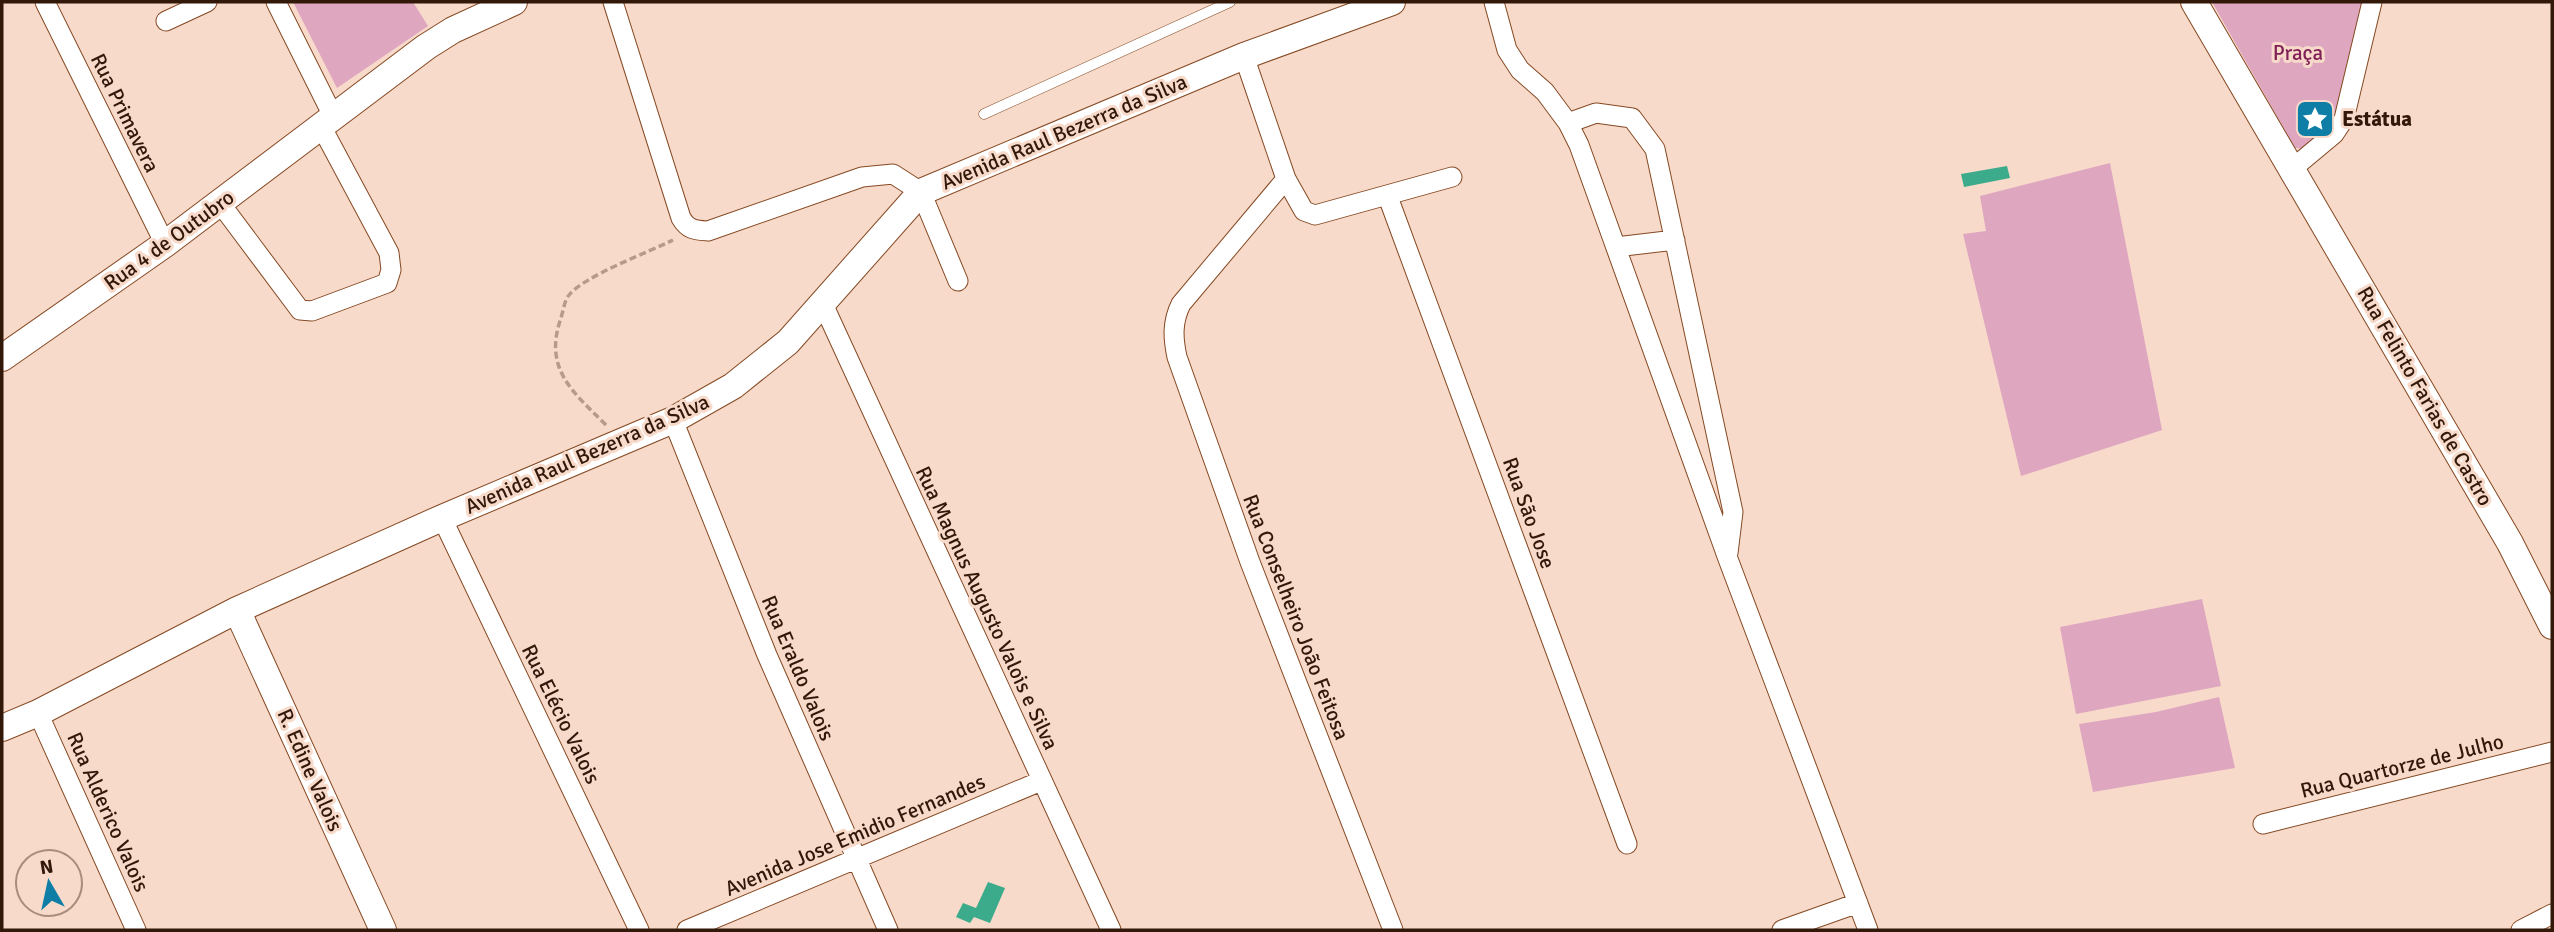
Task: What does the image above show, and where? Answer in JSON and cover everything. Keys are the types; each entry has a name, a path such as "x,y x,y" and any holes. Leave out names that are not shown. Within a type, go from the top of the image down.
{"street":[{"name":"Rua Primavera","path":"45,2 165,244"},
{"path":"166,21 207,2"},
{"path":"220,203 300,310 312,311 387,283 391,270 389,253 327,122 275,2"},
{"name":"Rua 4 de Outubro","path":"2,357 165,244 435,41 514,2"},
{"path":"613,2 681,219 701,231 878,173 893,174 921,192 958,281"},
{"name":"Avenida Raul Bezerra da Silva","path":"2,728 38,713 237,610 673,419 733,386 788,342 921,192 1244,55 1392,2"},
{"path":"1494,2 1507,50 1520,70 1545,92 1568,122 1579,145 1728,559 1868,930"},
{"name":"Rua Felinto Farias de Castro","path":"2194,2 2510,543 2552,626"},
{"path":"2292,169 2334,134 2344,118 2372,2"},
{"path":"1244,55 1286,179 1298,205 1304,211 1315,215 1388,197 1452,177"},
{"path":"1568,122 1596,113 1632,118 1654,149 1733,512 1728,559"},
{"name":"Rua Conselheiro João Feitosa","path":"1286,179 1181,304 1176,315 1173,336 1187,387 1250,562 1393,930"},
{"name":"Rua São Jose","path":"1388,197 1628,844"},
{"path":"1616,247 1675,240"},
{"name":"Rua Magnus Augusto Valois e Silva","path":"823,304 1111,930"},
{"name":"Rua Eraldo Valois","path":"673,419 767,655 888,930"},
{"name":"Rua Elécio Valois","path":"442,518 639,930"},
{"name":"R. Edine Valois","path":"237,610 383,930"},
{"name":"Rua Alderico Valois","path":"38,713 136,930"},
{"name":"Rua Quartorze de Julho","path":"2263,824 2552,752"},
{"name":"Avenida Jose Emidio Fernandes","path":"687,930 1041,781"},
{"path":"1782,930 1858,903"},
{"path":"2521,930 2552,914"}],"lane":[{"path":"984,114 1230,2"}],"path":[{"path":"622,441 573,393 557,370 556,332 568,296 592,279 701,231"}],"green space":[{"path":"293,2 413,2 428,26 337,88"},
{"name":"Praça","path":"2212,2 2364,2 2334,120 2308,149 2295,148"},
{"path":"2110,163 2162,430 2021,476 1963,234 1986,231 1980,196"},
{"path":"2202,599 2221,686 2076,714 2060,627"},
{"path":"2219,697 2235,768 2093,792 2079,724 2156,712"}],"shaded area":[{"path":"2007,166 2010,178 1964,187 1961,174"},
{"path":"988,882 1005,888 990,923 974,917 970,923 956,917 963,903 976,908"}],"place":[{"name":"Estátua","path":"2315,119"}]}
